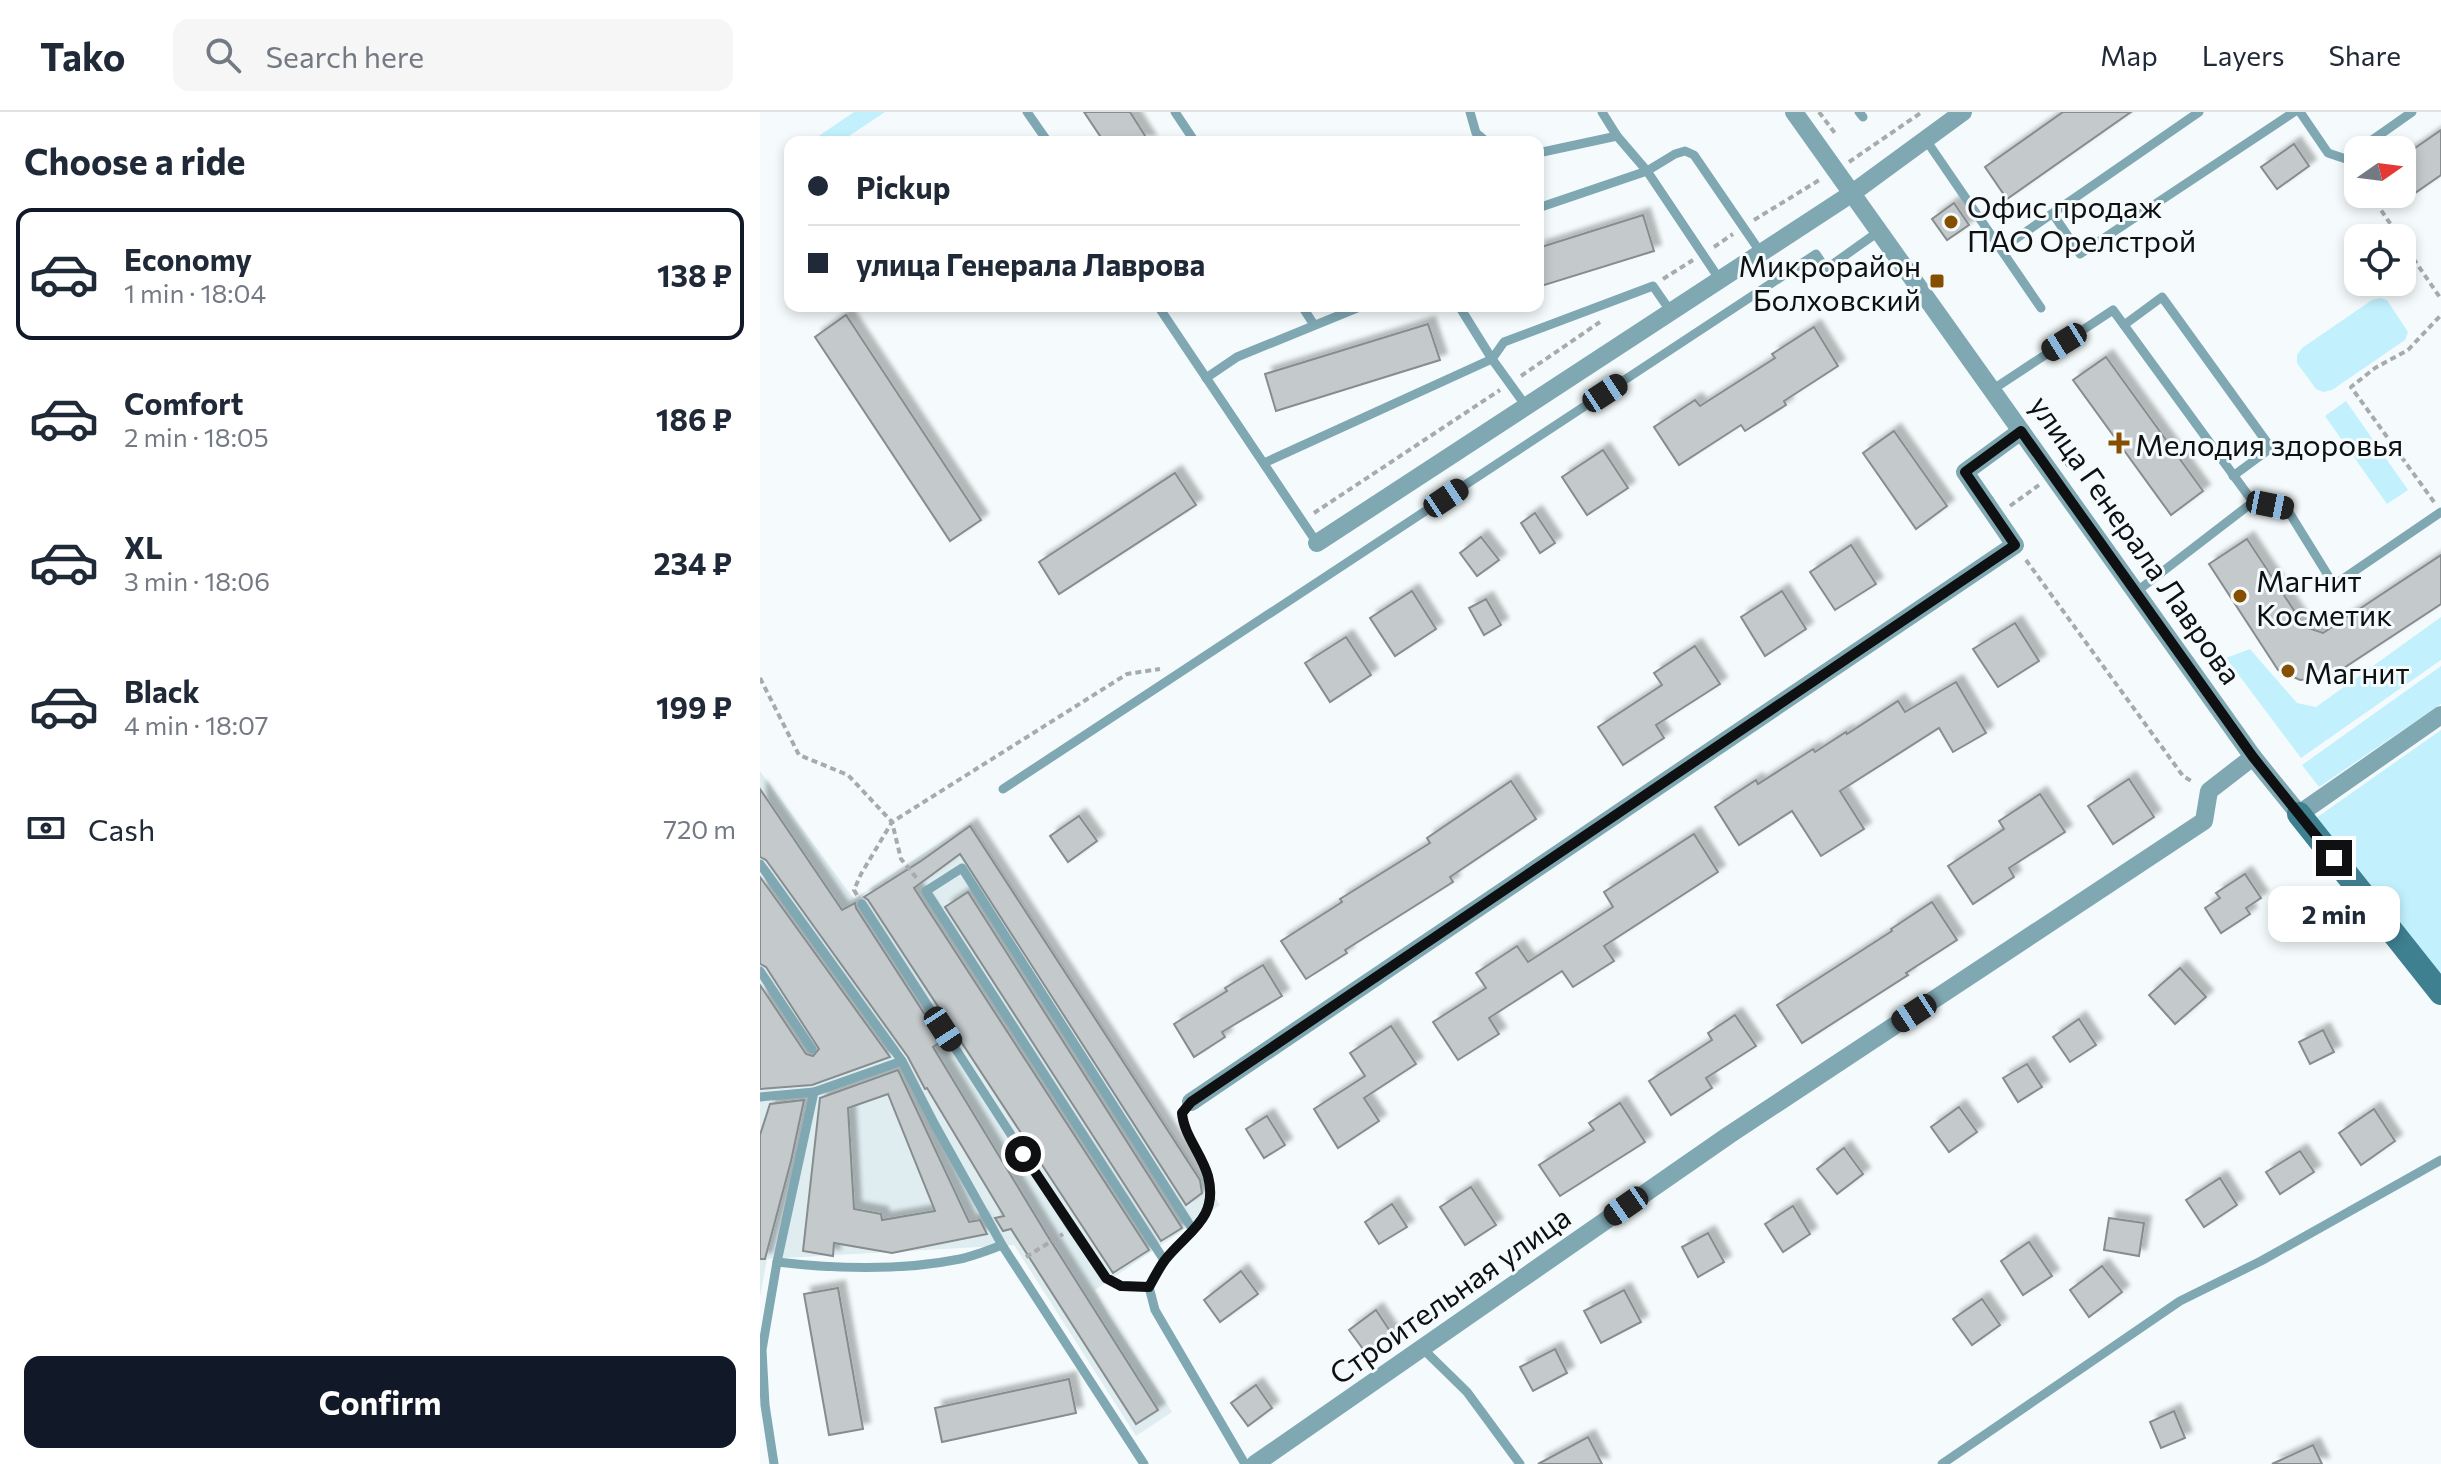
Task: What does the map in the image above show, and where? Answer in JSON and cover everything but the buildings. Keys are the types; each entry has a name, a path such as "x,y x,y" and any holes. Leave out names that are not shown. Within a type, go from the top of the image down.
{"street":[{"name":"улица Генерала Лаврова","path":"1794,112 2253,757 2441,993"},
{"path":"1317,543 1851,194 1963,112"},
{"path":"1191,1102 2015,545 1965,472 2021,431"},
{"path":"2299,814 2441,715"},
{"path":"2209,791 2253,757"},
{"name":"Строительная улица","path":"1255,1464 1729,1135 2204,821 2209,791"}],"lane":[{"path":"1027,112 1044,136"},
{"path":"1175,112 1191,136"},
{"path":"1470,112 1480,136"},
{"path":"1602,112 1617,136 1647,171 1720,280"},
{"path":"2001,249 2199,112"},
{"path":"2053,214 2080,254 2297,112 2328,153 2344,158"},
{"path":"2378,136 2412,112"},
{"path":"1544,152 1617,136"},
{"path":"1926,140 2041,308"},
{"path":"1544,206 1647,171 1685,151 1694,155 1761,253"},
{"path":"1003,789 1816,254 1826,269 1878,232"},
{"path":"1264,463 1492,359 1504,342 1653,286 1671,312"},
{"path":"2124,325 2162,297 2271,448 2233,476"},
{"path":"1992,390 2113,310 2253,502 2287,509 2334,585 2441,512"},
{"path":"1162,312 1317,543"},
{"path":"1306,312 1314,325"},
{"path":"1206,378 1237,357 1347,312"},
{"path":"1463,312 1526,406"},
{"path":"2136,592 2253,502"},
{"path":"760,864 902,1061 1002,1245 1144,1464"},
{"path":"1164,1260 926,891 962,868 1193,1230"},
{"path":"862,904 1106,1278 1121,1286 1149,1287"},
{"path":"760,971 812,1049"},
{"path":"761,1099 814,1092 902,1061"},
{"path":"774,1464 765,1405 762,1350 777,1262 814,1092"},
{"path":"1191,1102 1182,1113 1183,1125 1207,1174 1211,1198 1204,1219 1164,1260 1149,1287 1155,1310 1245,1464"},
{"path":"1942,1464 2180,1301 2261,1261 2441,1160"},
{"path":"777,1262 826,1268 906,1265 960,1259 1002,1245"},
{"path":"1421,1347 1467,1392 1520,1464"}],"path":[{"path":"1819,112 1845,148"},
{"path":"1853,159 1871,179"},
{"path":"2416,262 2441,299"},
{"path":"2441,315 2408,350 2375,368 2351,387 2441,512"},
{"path":"1995,516 2076,458"},
{"path":"2015,545 2183,776 2209,791"},
{"path":"862,904 854,890 892,822 1127,674 1156,668 1181,672"},
{"path":"760,678 799,755 848,775 892,822 901,859 926,891"},
{"path":"1015,1264 1072,1229"}],"shaded area":[{"path":"854,112 885,112 849,136 819,136"},
{"path":"2372,300 2387,300 2408,332 2405,340 2332,390 2323,392 2316,389 2297,363 2297,355 2302,348"},
{"path":"2346,401 2408,490 2387,504 2325,416"},
{"path":"2441,617 2441,660 2301,758 2226,658 2250,649 2297,703 2316,707"},
{"path":"2441,666 2441,704 2319,787 2302,765"},
{"path":"2441,730 2441,978 2316,818"},
{"path":"760,771 854,899 971,822 1220,1205 1095,1290 1172,1412 1136,1436 1014,1245 767,1259 760,1297"}],"place":[{"name":"Офис продаж ПАО Орелстрой","path":"1951,222"},
{"name":"Микрорайон Болховский","path":"1937,281"},
{"name":"Мелодия здоровья","path":"2119,443"},
{"name":"Магнит Косметик","path":"2240,596"},
{"name":"Магнит","path":"2288,671"}],"route":[{"path":"1023,1154 1106,1278 1121,1286 1149,1287 1164,1260 1204,1219 1211,1198 1207,1174 1183,1125 1182,1113 1191,1102 2015,545 1965,472 2021,431 2253,757 2334,858"}]}
